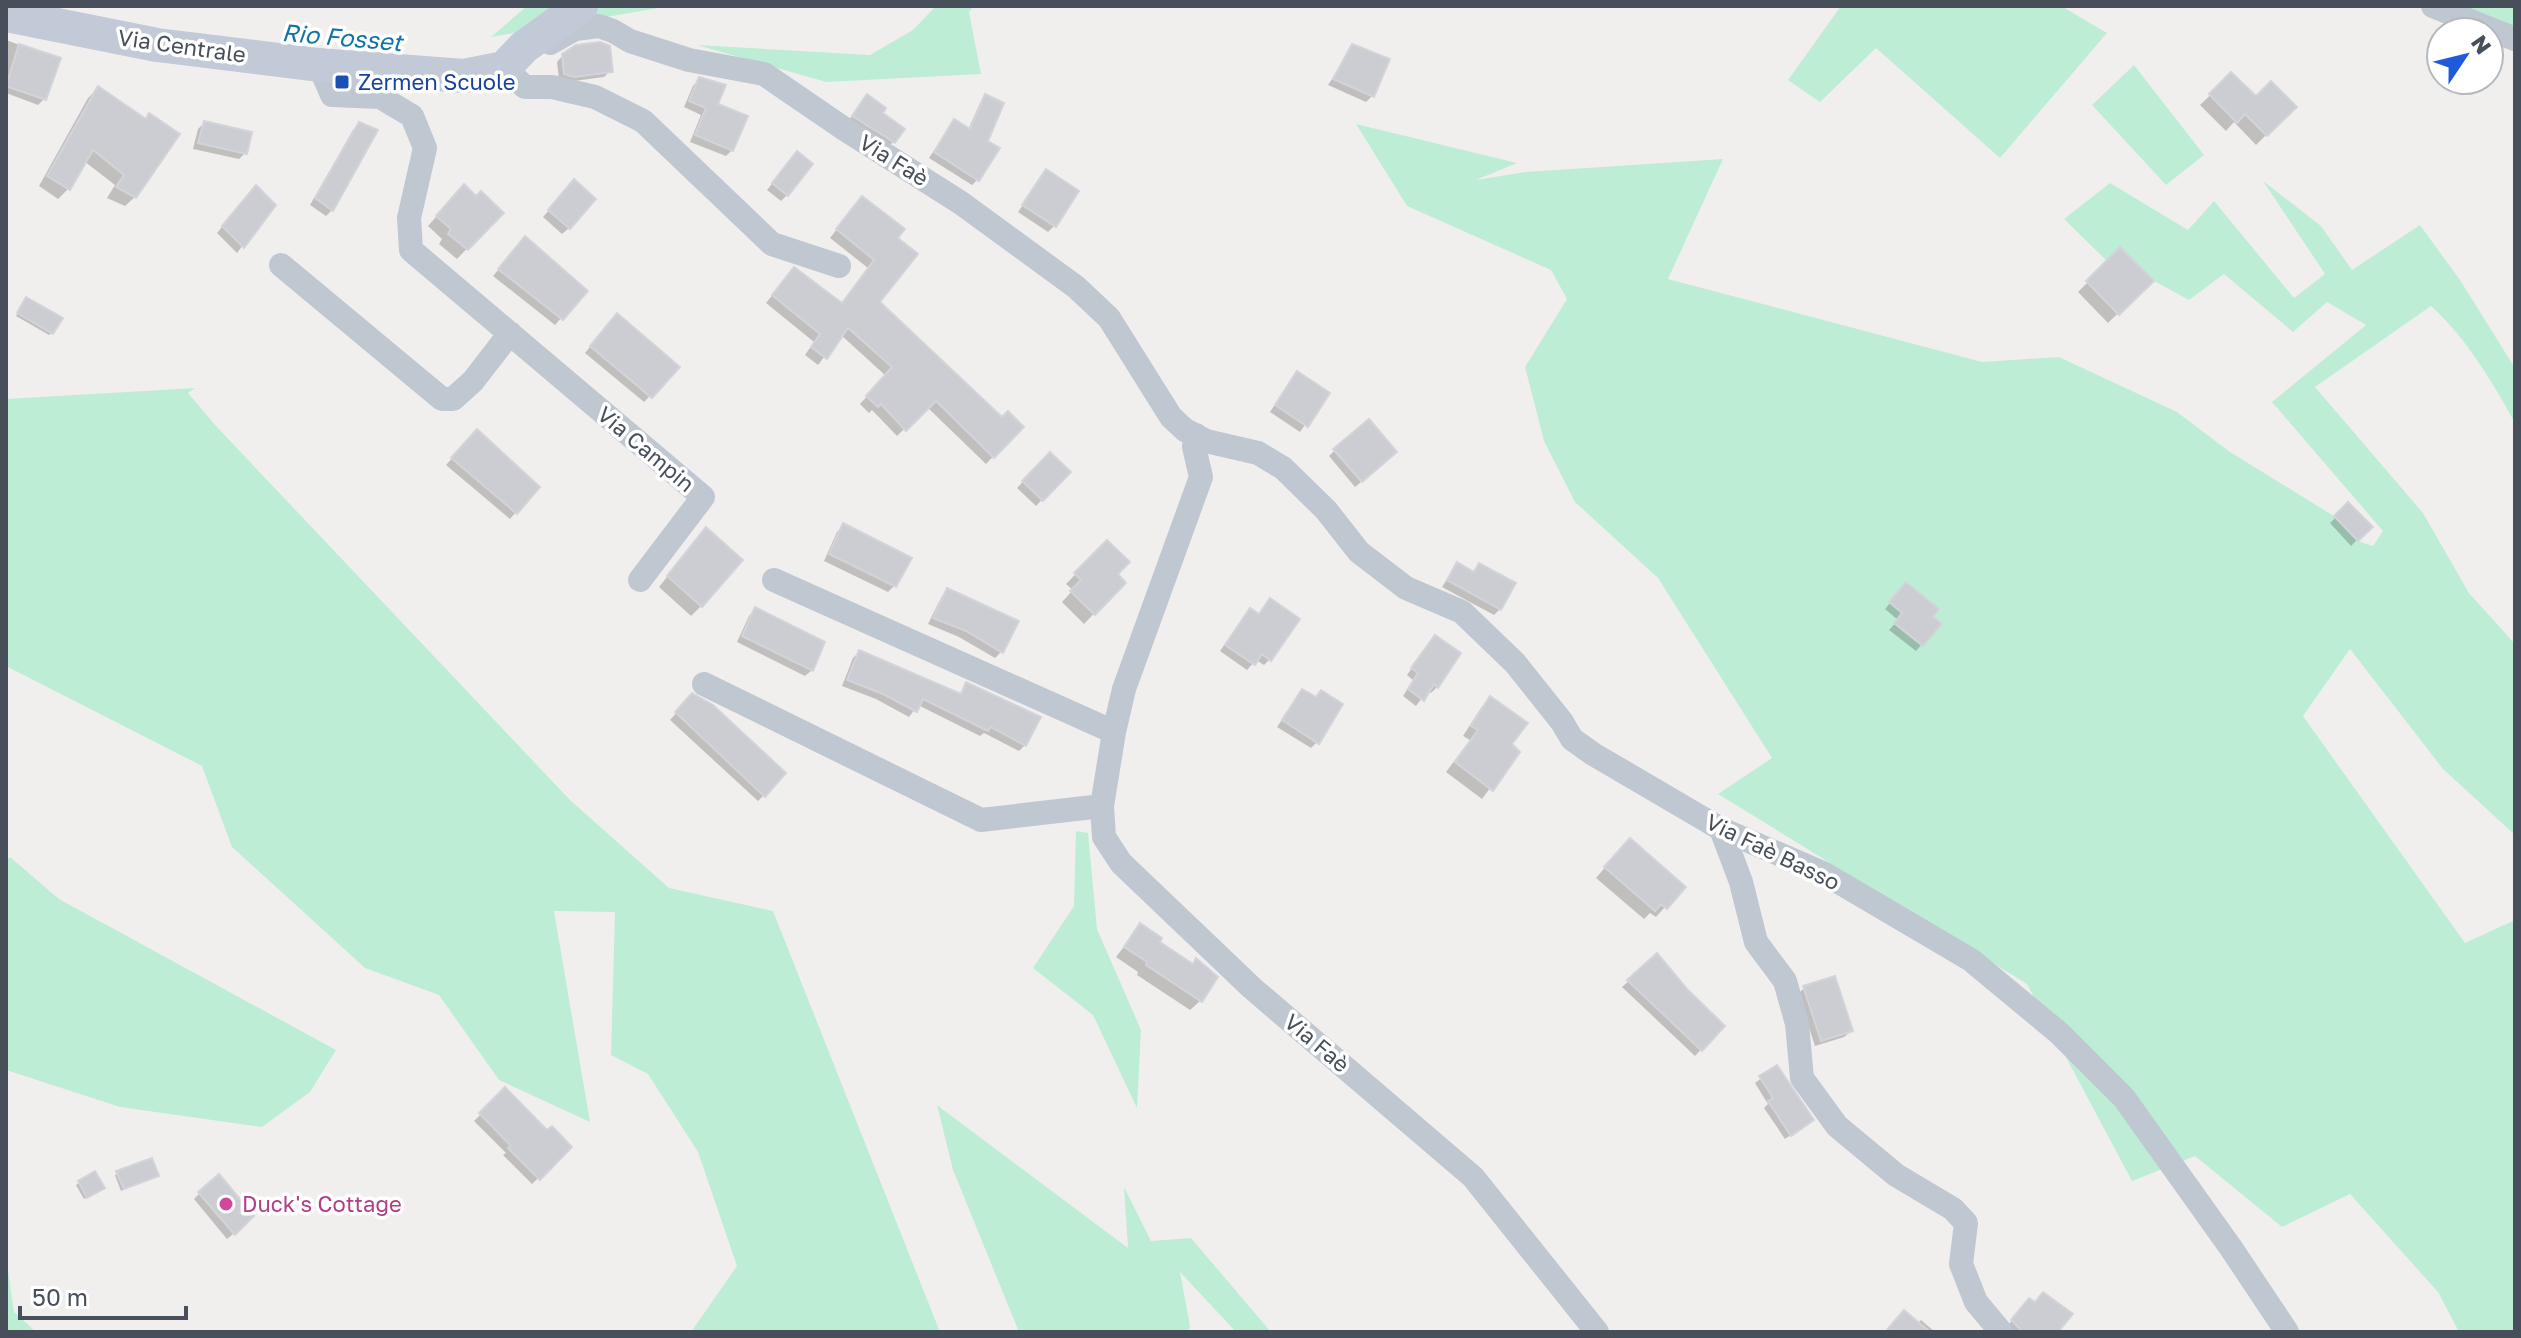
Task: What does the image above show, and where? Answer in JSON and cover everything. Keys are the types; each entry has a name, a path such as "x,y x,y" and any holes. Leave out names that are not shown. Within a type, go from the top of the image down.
{"street":[{"name":"Via Centrale","path":"6,12 12,16 157,45 319,65 464,76 514,58 581,6"},
{"path":"2433,6 2515,39"},
{"name":"Via Faè","path":"514,58 535,55 561,35 575,29 599,26 630,41 689,60 764,74 961,203 1076,287 1109,318 1171,417 1201,438 1194,447 1201,477 1124,689 1102,806 1104,837 1121,863 1252,988 1473,1177 1597,1332"},
{"path":"514,58 525,87 552,87 595,97 643,121 772,244 839,266"},
{"name":"Via Campin","path":"319,65 332,95 380,97 412,116 425,148 409,218 411,250 703,497 640,580"},
{"path":"281,265 442,399 453,399 463,390 510,333"},
{"name":"Via Faè Basso","path":"1201,438 1258,453 1283,468 1326,510 1359,552 1406,588 1462,612 1515,663 1572,739 1593,754 1721,829 1825,874 1971,960 2059,1033 2124,1098 2287,1332"},
{"path":"774,580 1114,732"},
{"path":"704,684 981,820 1102,806"},
{"path":"1721,829 1741,882 1756,942 1785,981 1797,1024 1802,1078 1837,1126 1896,1175 1953,1209 1966,1223 1961,1264 1976,1302 2001,1332"}],"green space":[{"path":"527,6 670,6 491,37"},
{"path":"936,6 974,6 969,12 981,74 826,82 697,45 870,55 913,30"},
{"path":"1841,6 2061,6 2107,33 2000,158 1876,48 1820,102 1788,80"},
{"path":"2433,6 2515,6 2515,39 2505,35 2505,16 2458,16"},
{"path":"2134,65 2204,155 2166,185 2092,105"},
{"path":"1356,124 1517,163 1476,180 1525,172 1723,159 1668,279 1982,362 2059,357 2177,412 2230,452 2334,516 2358,541 2373,546 2383,531 2272,402 2366,325 2327,302 2293,332 2224,274 2189,300 2154,281 2121,248 2107,261 2064,219 2110,183 2188,230 2214,201 2294,298 2325,274 2263,181 2321,226 2352,270 2420,225 2460,280 2515,368 2515,423 2478,361 2431,306 2315,387 2423,513 2469,593 2515,644 2515,835 2443,769 2350,649 2303,716 2465,943 2515,920 2515,1332 2459,1332 2438,1292 2350,1194 2282,1227 2195,1156 2132,1181 2027,984 1718,794 1772,758 1658,578 1575,502 1544,441 1525,367 1567,299 1551,270 1407,206"},
{"path":"195,388 188,393 216,426 570,800 669,888 773,911 940,1332 691,1332 737,1266 698,1152 648,1074 611,1055 615,912 554,911 590,1122 499,1080 439,995 365,968 232,847 202,766 6,666 6,399"},
{"path":"1076,831 1088,833 1097,929 1141,1030 1137,1108 1093,1015 1033,968 1074,906"},
{"path":"10,857 59,899 336,1050 310,1092 262,1127 120,1107 6,1070 6,860"},
{"path":"937,1105 1128,1248 1124,1187 1151,1241 1191,1238 1271,1332 1236,1332 1180,1272 1190,1326 1188,1332 1019,1332 953,1170"},
{"path":"6,1257 14,1312 36,1332 6,1332"}],"building":[{"path":"600,42 610,46 613,72 574,77 564,74 562,54 576,45"},
{"path":"19,44 61,58 46,100 6,86"},
{"path":"1352,44 1390,59 1374,97 1333,79"},
{"path":"2231,72 2256,96 2271,81 2297,107 2267,136 2245,114 2237,123 2209,94"},
{"path":"699,77 726,85 718,104 748,116 733,151 695,135 706,108 689,101"},
{"path":"98,86 146,119 149,113 180,134 136,198 116,187 124,175 93,150 70,190 47,176"},
{"path":"867,94 886,108 883,113 905,129 895,143 852,116"},
{"path":"985,94 1004,103 988,141 1000,148 979,181 934,152 954,119 970,129"},
{"path":"204,121 252,132 247,154 198,143"},
{"path":"359,122 378,130 333,211 315,198"},
{"path":"797,151 813,164 788,196 772,183"},
{"path":"1046,169 1079,191 1056,227 1022,205"},
{"path":"574,179 596,199 570,229 548,210"},
{"path":"464,184 476,196 481,191 504,213 468,250 448,234 451,229 436,216"},
{"path":"256,185 276,205 244,248 222,226"},
{"path":"862,196 905,229 898,238 918,254 880,302 1002,417 1008,411 1024,427 994,458 936,401 906,431 881,404 878,407 866,396 892,367 848,328 827,359 811,347 820,334 772,295 794,267 842,303 874,260 836,229"},
{"path":"525,236 588,291 563,320 498,269"},
{"path":"2120,247 2154,281 2119,315 2086,281"},
{"path":"26,297 63,318 53,334 17,313"},
{"path":"617,313 680,367 652,398 590,346"},
{"path":"1297,371 1330,393 1308,427 1275,405"},
{"path":"1369,419 1397,452 1362,482 1333,449"},
{"path":"477,429 540,487 517,514 451,458"},
{"path":"1050,452 1071,472 1043,501 1022,481"},
{"path":"2348,502 2373,527 2358,541 2334,516"},
{"path":"843,523 912,558 896,587 829,554"},
{"path":"706,527 743,560 702,607 667,576"},
{"path":"1107,540 1130,562 1118,574 1126,583 1095,615 1070,591 1081,580 1074,573"},
{"path":"1457,562 1474,572 1479,563 1516,583 1501,610 1447,580"},
{"path":"1906,582 1939,609 1933,617 1942,624 1923,646 1894,623 1902,613 1889,602"},
{"path":"947,588 1019,621 1003,653 966,631 933,618"},
{"path":"1270,598 1300,619 1271,661 1262,654 1255,665 1225,645 1250,608 1259,614"},
{"path":"755,607 825,642 813,671 742,636"},
{"path":"1435,635 1461,653 1438,688 1434,684 1424,701 1408,689 1418,673 1411,668"},
{"path":"859,650 961,694 966,682 1041,717 1026,746 991,727 988,731 923,699 917,712 847,680"},
{"path":"1302,689 1316,697 1321,690 1343,704 1319,744 1282,720"},
{"path":"692,693 713,705 786,773 765,797 675,712"},
{"path":"1490,696 1528,723 1512,744 1520,752 1493,791 1455,762 1478,730 1471,726"},
{"path":"1630,838 1686,887 1667,909 1661,904 1655,911 1604,867"},
{"path":"1140,923 1162,938 1160,942 1193,964 1196,958 1218,977 1202,1002 1124,947"},
{"path":"1657,953 1687,989 1725,1026 1702,1051 1627,980"},
{"path":"1835,976 1853,1031 1821,1041 1803,986"},
{"path":"1777,1065 1814,1120 1791,1136 1768,1101 1773,1098 1759,1076"},
{"path":"505,1087 547,1130 552,1126 572,1147 540,1180 479,1113"},
{"path":"152,1158 159,1176 124,1189 116,1171"},
{"path":"95,1171 105,1188 87,1198 78,1181"},
{"name":"Duck's Cottage","path":"219,1174 254,1216 235,1235 198,1192"},
{"path":"2043,1292 2073,1314 2058,1332 2023,1332 2011,1320 2029,1298 2035,1302"},
{"path":"1904,1310 1930,1332 1885,1332"}],"place":[{"name":"Zermen Scuole","path":"342,82"},
{"name":"Duck's Cottage","path":"226,1204"}],"water label":[{"name":"Rio Fosset","path":"342,38"}]}
